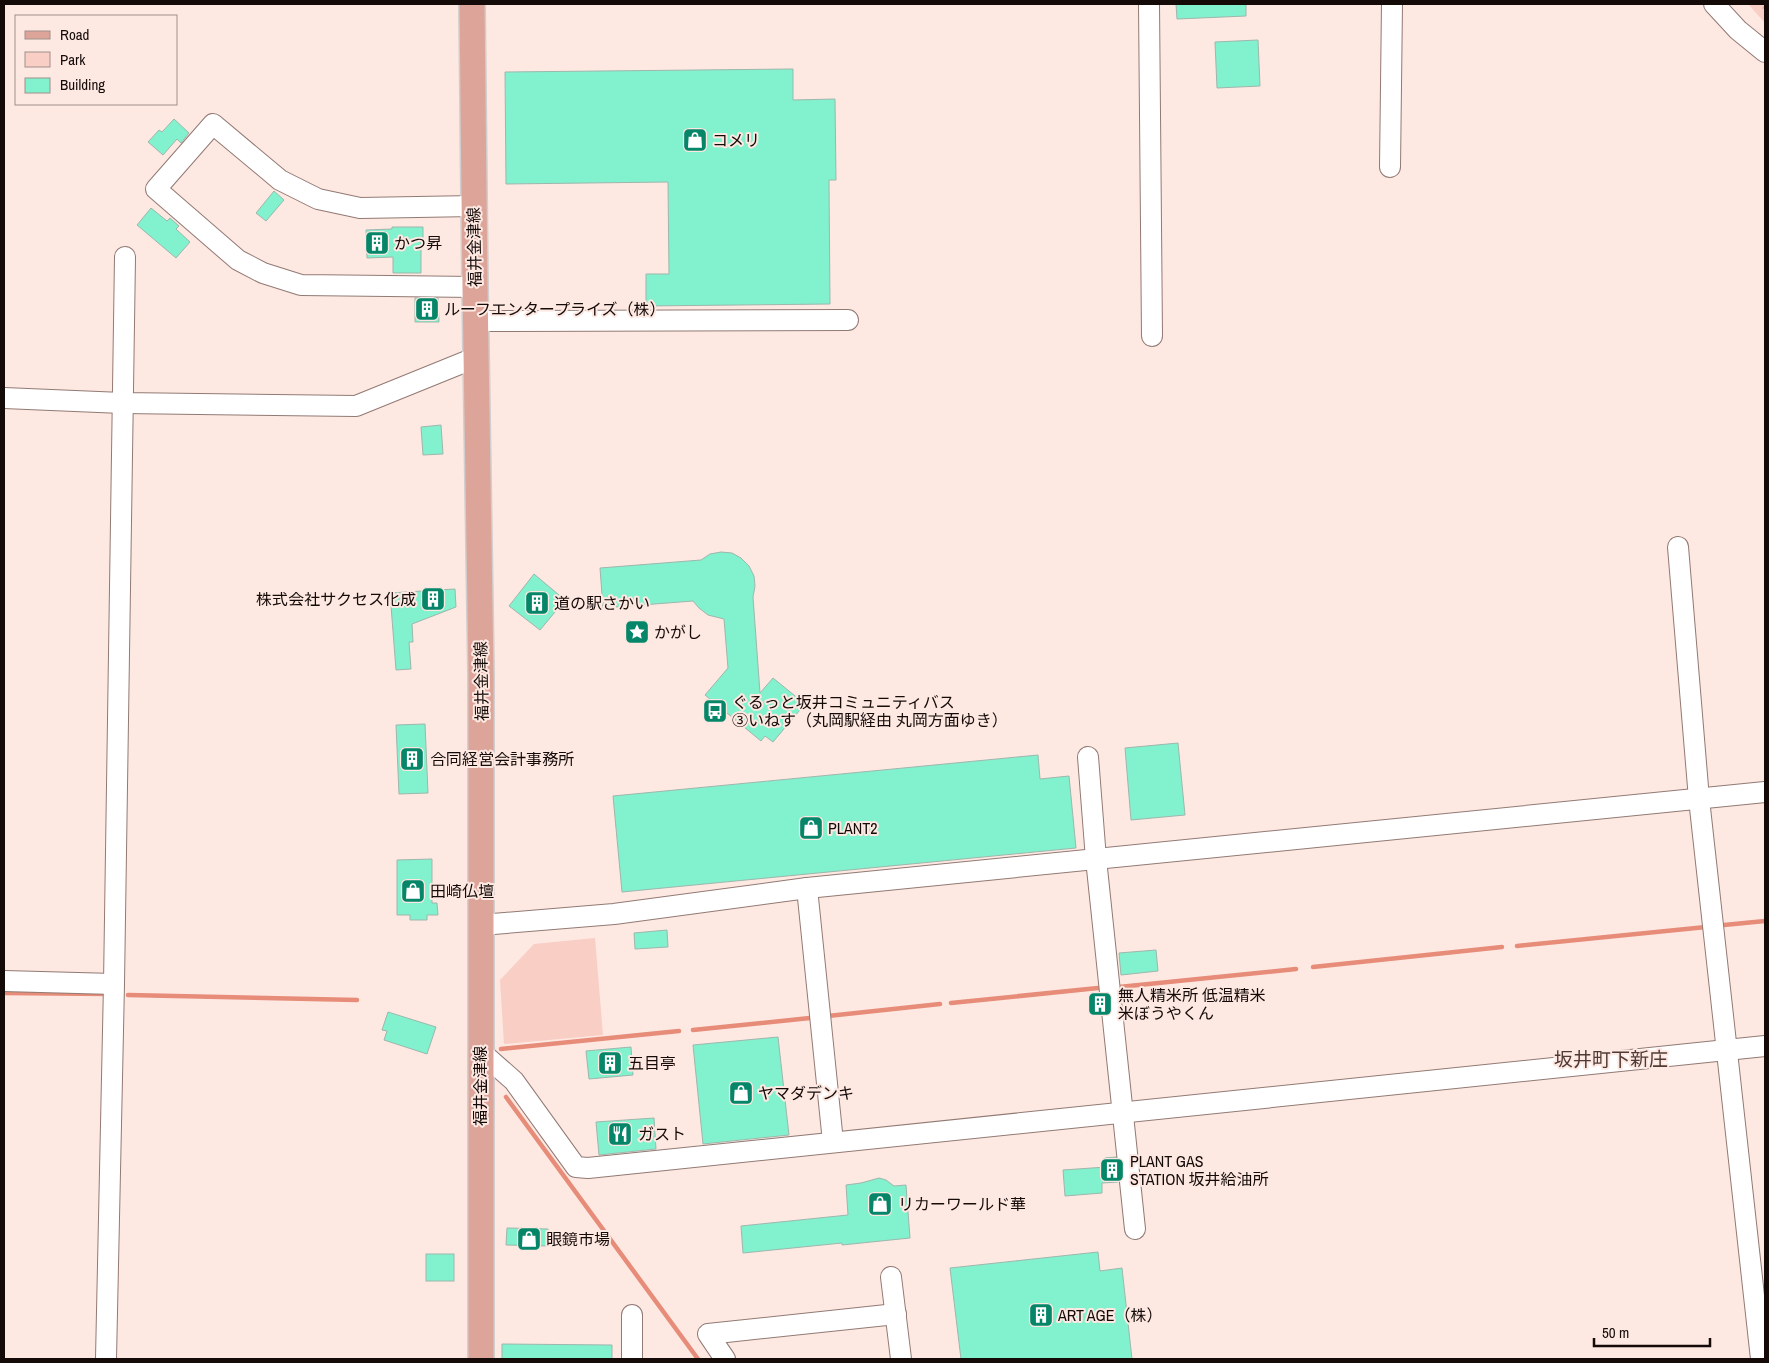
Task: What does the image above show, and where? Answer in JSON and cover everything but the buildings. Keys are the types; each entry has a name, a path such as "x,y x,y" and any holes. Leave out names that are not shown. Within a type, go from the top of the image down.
{"main road":[{"name":"福井金津線","path":"472,4 481,674 481,1359"}],"street":[{"path":"1149,4 1152,336"},
{"path":"1390,167 1392,4"},
{"path":"1714,4 1738,30 1765,52"},
{"path":"474,206 360,208 318,199 280,180 213,124 156,189 238,260 263,273 301,285 475,287"},
{"path":"106,1359 114,984 125,257"},
{"path":"476,320 848,320"},
{"path":"4,398 122,403 356,406 477,357"},
{"path":"1678,547 1699,799 1761,1359"},
{"path":"1088,757 1096,859 1135,1229"},
{"path":"481,925 614,914 807,888 1765,792"},
{"path":"807,888 833,1142"},
{"path":"4,980 114,984"},
{"path":"480,1051 514,1081 576,1167 588,1168 1765,1046"},
{"path":"892,1277 901,1359"},
{"path":"725,1359 708,1334 896,1314"},
{"path":"632,1315 632,1359"}],"green space":[{"path":"1765,4 1765,23 1749,5"},
{"path":"595,938 603,1035 504,1044 500,980 534,944"}],"waterway":[{"path":"1724,925 1765,921"},
{"path":"1517,946 1706,927"},
{"path":"1313,967 1502,947"},
{"path":"1119,987 1296,969"},
{"path":"951,1003 1098,988"},
{"path":"4,993 107,994"},
{"path":"128,995 357,1000"},
{"path":"828,1016 940,1004"},
{"path":"693,1030 810,1018"},
{"path":"501,1049 679,1031"},
{"path":"506,1097 698,1359"}],"place":[{"name":"コメリ","path":"695,140"},
{"name":"かつ昇","path":"377,243"},
{"name":"ルーフエンタープライズ（株）","path":"427,309"},
{"name":"株式会社サクセス化成","path":"433,599"},
{"name":"道の駅さかい","path":"537,603"},
{"name":"かがし","path":"637,632"},
{"name":"ぐるっと坂井コミュニティバス ③いねす（丸岡駅経由 丸岡方面ゆき）","path":"715,711"},
{"name":"合同経営会計事務所","path":"412,759"},
{"name":"PLANT2","path":"811,828"},
{"name":"田崎仏壇","path":"413,891"},
{"name":"無人精米所 低温精米 米ぼうやくん","path":"1100,1004"},
{"name":"五目亭","path":"610,1063"},
{"name":"ヤマダデンキ","path":"741,1093"},
{"name":"ガスト","path":"620,1134"},
{"name":"PLANT GAS STATION 坂井給油所","path":"1112,1170"},
{"name":"リカーワールド華","path":"880,1204"},
{"name":"眼鏡市場","path":"529,1239"},
{"name":"ART AGE（株）","path":"1041,1315"}],"district":[{"name":"坂井町下新庄","path":"1611,1059"}]}
